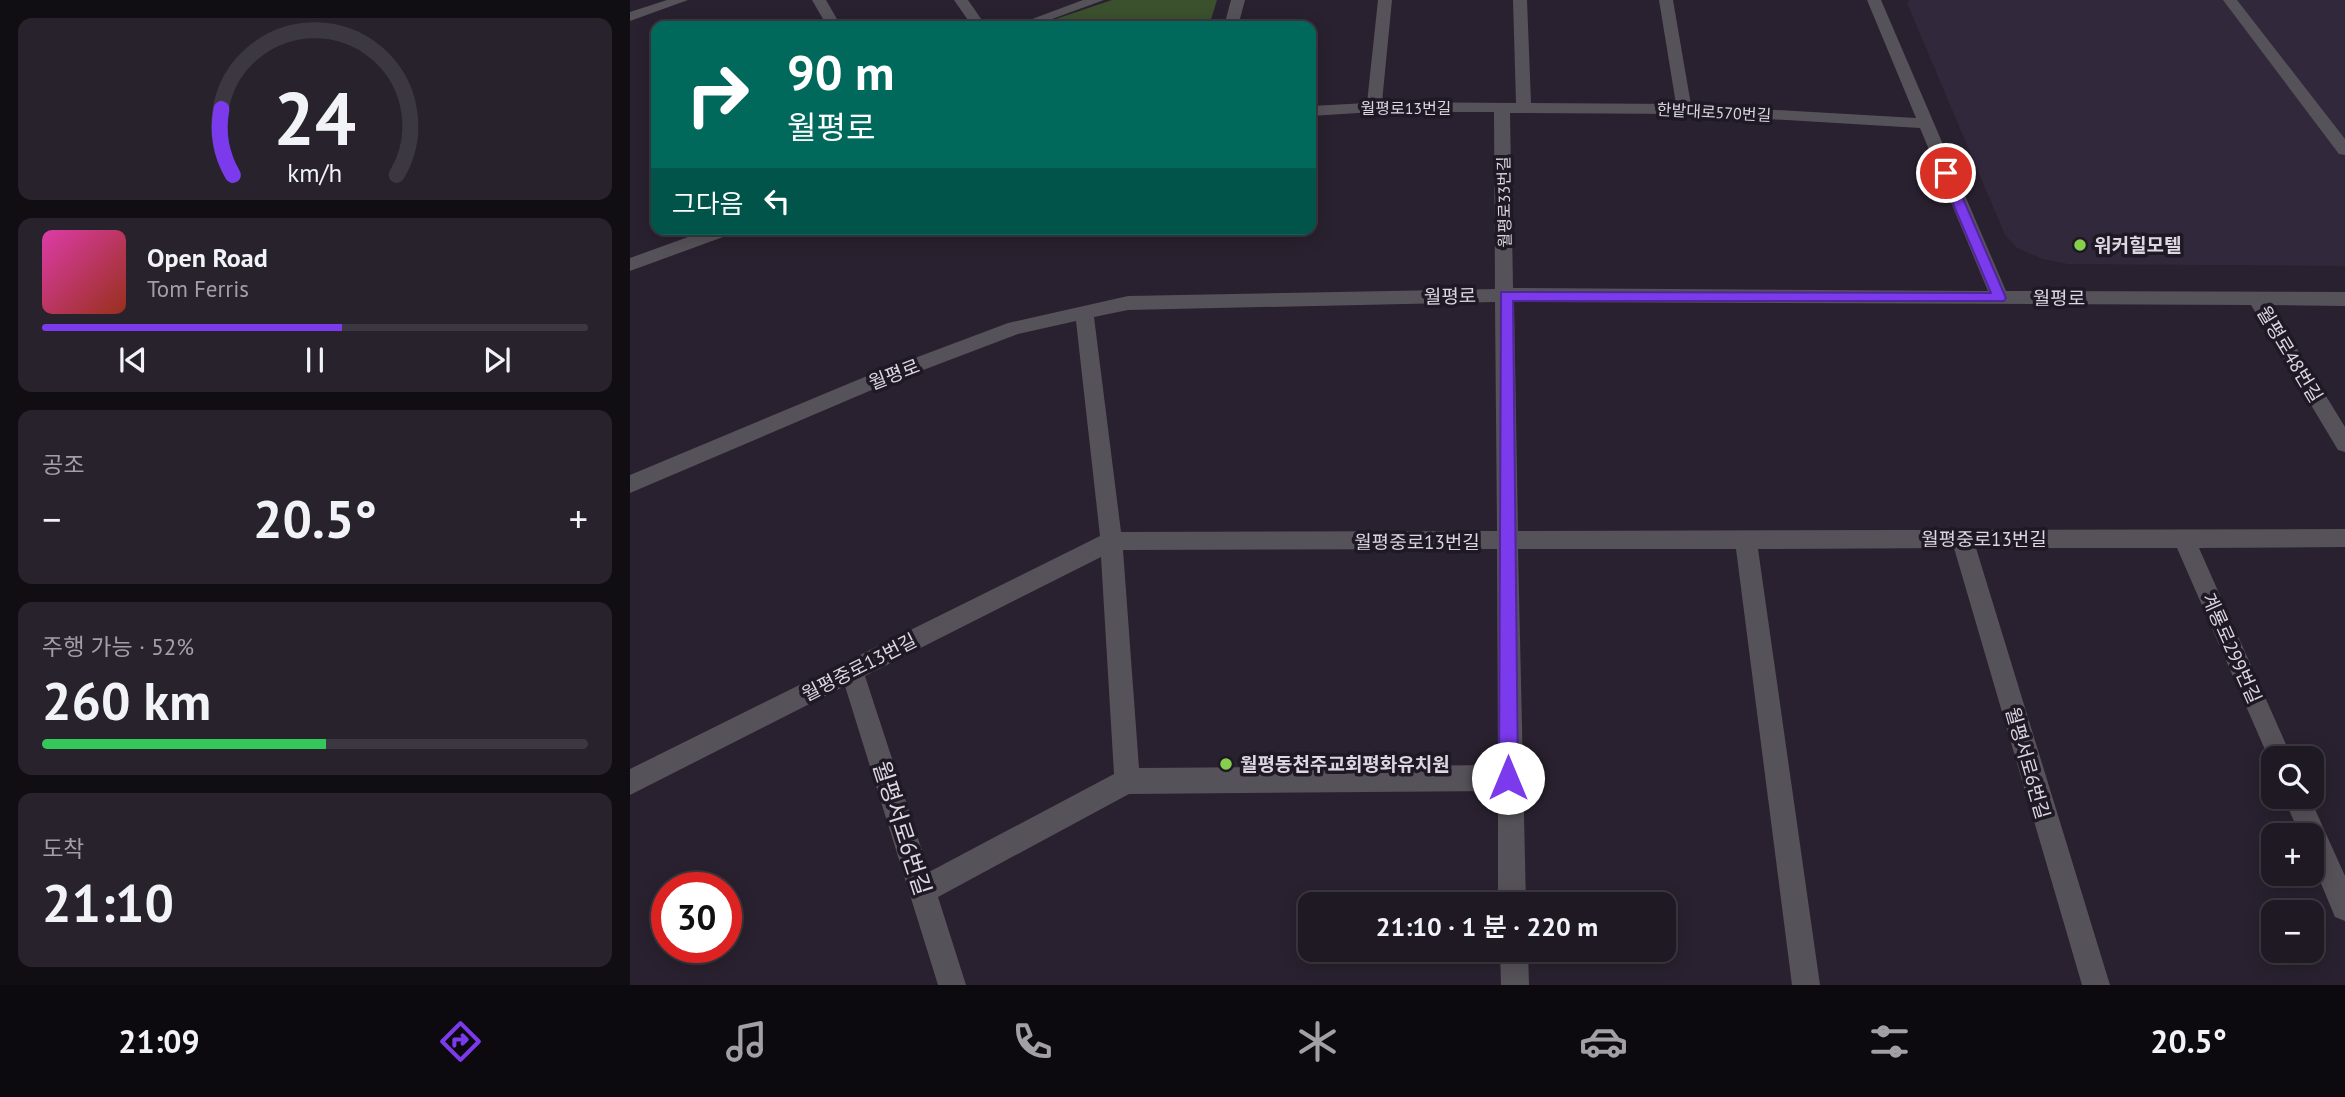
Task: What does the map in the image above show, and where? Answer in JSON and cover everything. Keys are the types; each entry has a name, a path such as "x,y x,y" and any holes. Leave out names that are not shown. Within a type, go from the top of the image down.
{"street":[{"path":"630,17 681,0"},
{"path":"820,0 831,21"},
{"path":"961,0 976,21"},
{"path":"1035,21 1097,0"},
{"path":"1232,21 1238,0"},
{"path":"1374,107 1385,0"},
{"path":"1520,0 1524,109"},
{"path":"1666,0 1684,109"},
{"path":"1874,0 2000,298"},
{"path":"2230,0 2345,150"},
{"name":"월평로13번길","path":"1316,111 1374,107 1502,108"},
{"name":"한밭대로570번길","path":"1502,108 1684,109 1925,123"},
{"name":"월평로33번길","path":"1502,108 1506,296 1508,778 1512,892"},
{"path":"630,265 712,235"},
{"name":"월평로","path":"630,484 887,376 1014,328 1128,303 1264,298 1506,296 2345,299"},
{"name":"월평로48번길","path":"2257,299 2345,444"},
{"path":"1084,312 1111,541 1127,781"},
{"name":"월평중로13번길","path":"630,782 1111,541 2345,538"},
{"path":"1746,539 1805,985"},
{"name":"월평서로6번길","path":"1962,539 2096,985"},
{"name":"계룡로299번길","path":"2184,539 2275,746"},
{"name":"월평서로6번길","path":"852,671 952,985"},
{"path":"922,891 1127,781 1508,778"},
{"path":"2302,809 2345,907"},
{"path":"1514,962 1515,985"}],"shaded area":[{"path":"1910,0 2345,0 2345,266 2068,264 2043,259 2017,248 2005,235 1907,3"}],"green space":[{"path":"1112,0 1217,0 1211,21 1050,21"}],"place":[{"name":"워커힐모텔","path":"2080,245"},
{"name":"월평동천주교회평화유치원","path":"1226,764"}],"route":[{"path":"1508,778 1506,296 2000,298 1946,173"}]}
